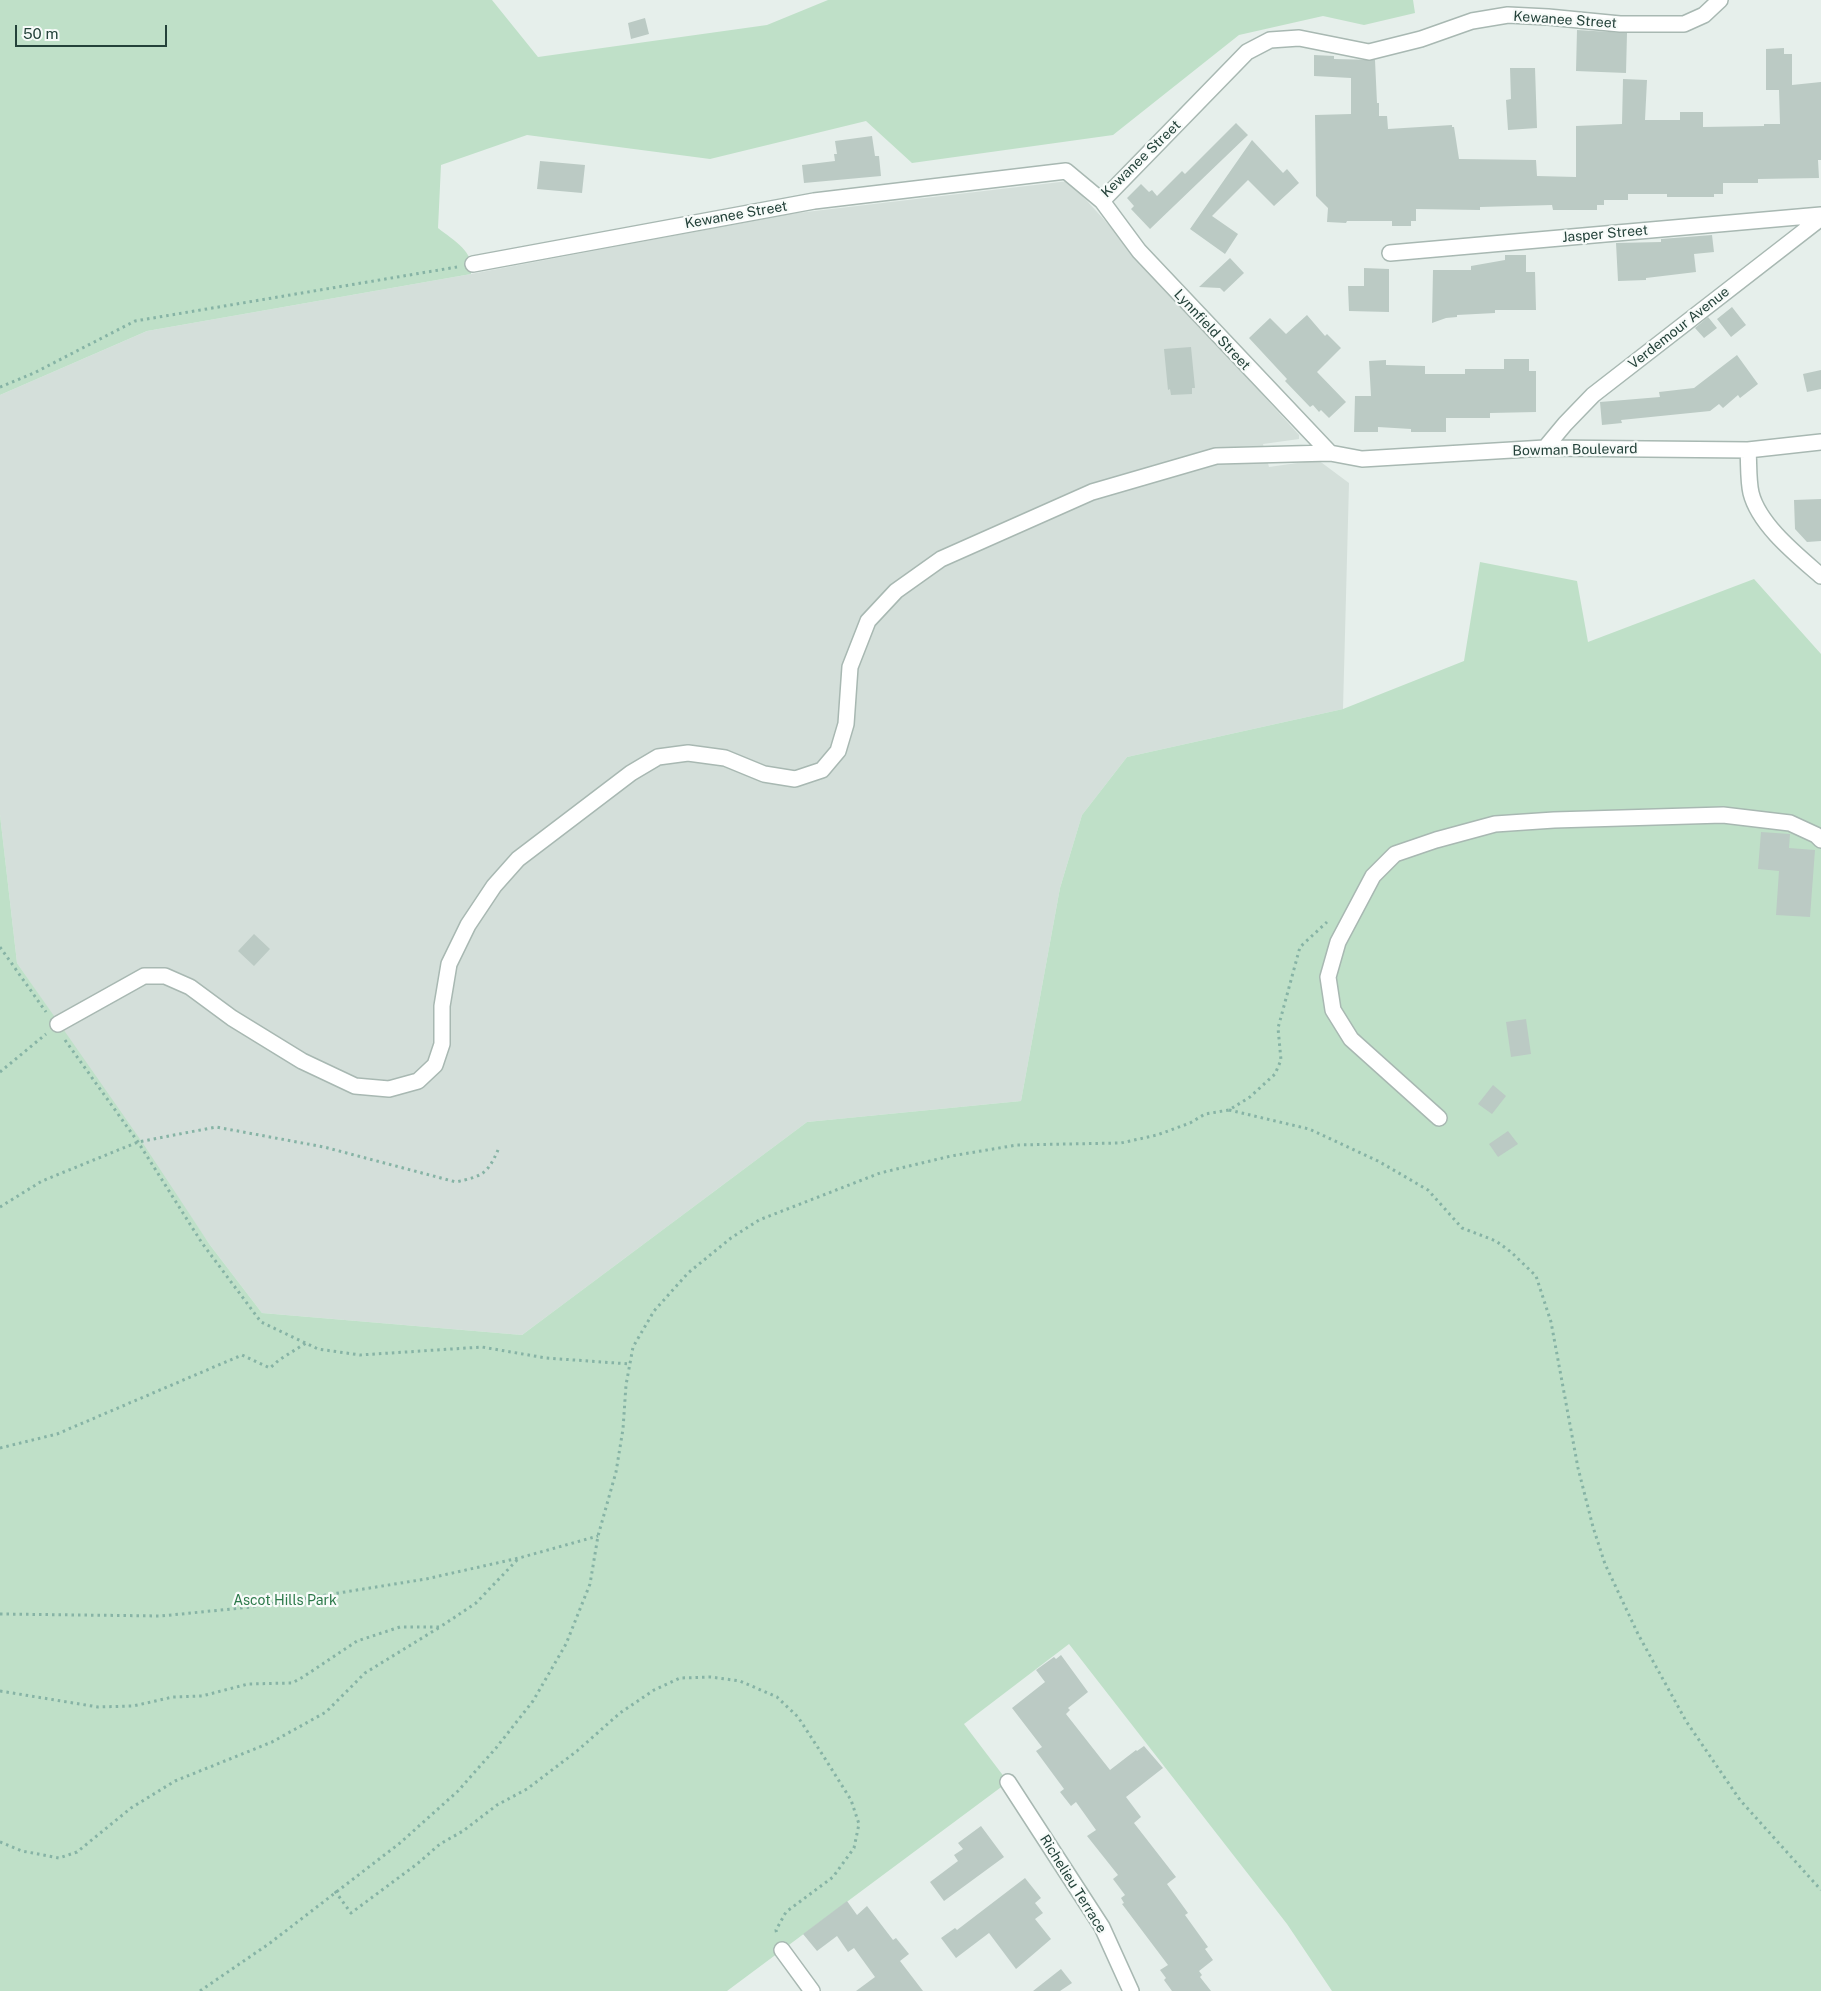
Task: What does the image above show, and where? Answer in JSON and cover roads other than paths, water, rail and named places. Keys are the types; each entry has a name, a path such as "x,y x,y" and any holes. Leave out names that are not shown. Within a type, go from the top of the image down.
{"street":[{"name":"Kewanee Street","path":"472,264 814,201 1066,171 1102,201 1247,52 1270,40 1299,38 1368,52 1421,39 1472,21 1508,16 1548,17 1620,24 1684,24 1704,15 1720,0"},
{"name":"Lynnfield Street","path":"1102,201 1138,251 1330,453"},
{"name":"Jasper Street","path":"1390,253 1821,217"},
{"name":"Verdemour Avenue","path":"1545,448 1564,424 1593,395 1821,217"},
{"name":"Bowman Boulevard","path":"57,1025 144,976 165,976 190,987 232,1018 302,1061 355,1086 389,1089 418,1082 435,1065 442,1044 442,1006 449,964 468,925 494,886 518,859 631,773 658,757 688,753 725,758 764,774 795,779 822,770 838,751 846,724 850,667 868,621 896,591 934,564 990,536 1092,492 1216,456 1330,453 1362,459 1545,448 1748,450 1821,442"},
{"path":"1748,450 1751,493 1762,516 1786,545 1821,576"},
{"path":"1439,1118 1351,1040 1333,1010 1328,977 1338,942 1373,876 1395,854 1436,840 1495,824 1554,820 1723,815 1790,823 1816,835 1821,840"},
{"name":"Richelieu Terrace","path":"1008,1782 1102,1927 1131,1991"},
{"path":"782,1950 812,1991"}],"park label":[{"name":"Ascot Hills Park","path":"285,1601"}]}
